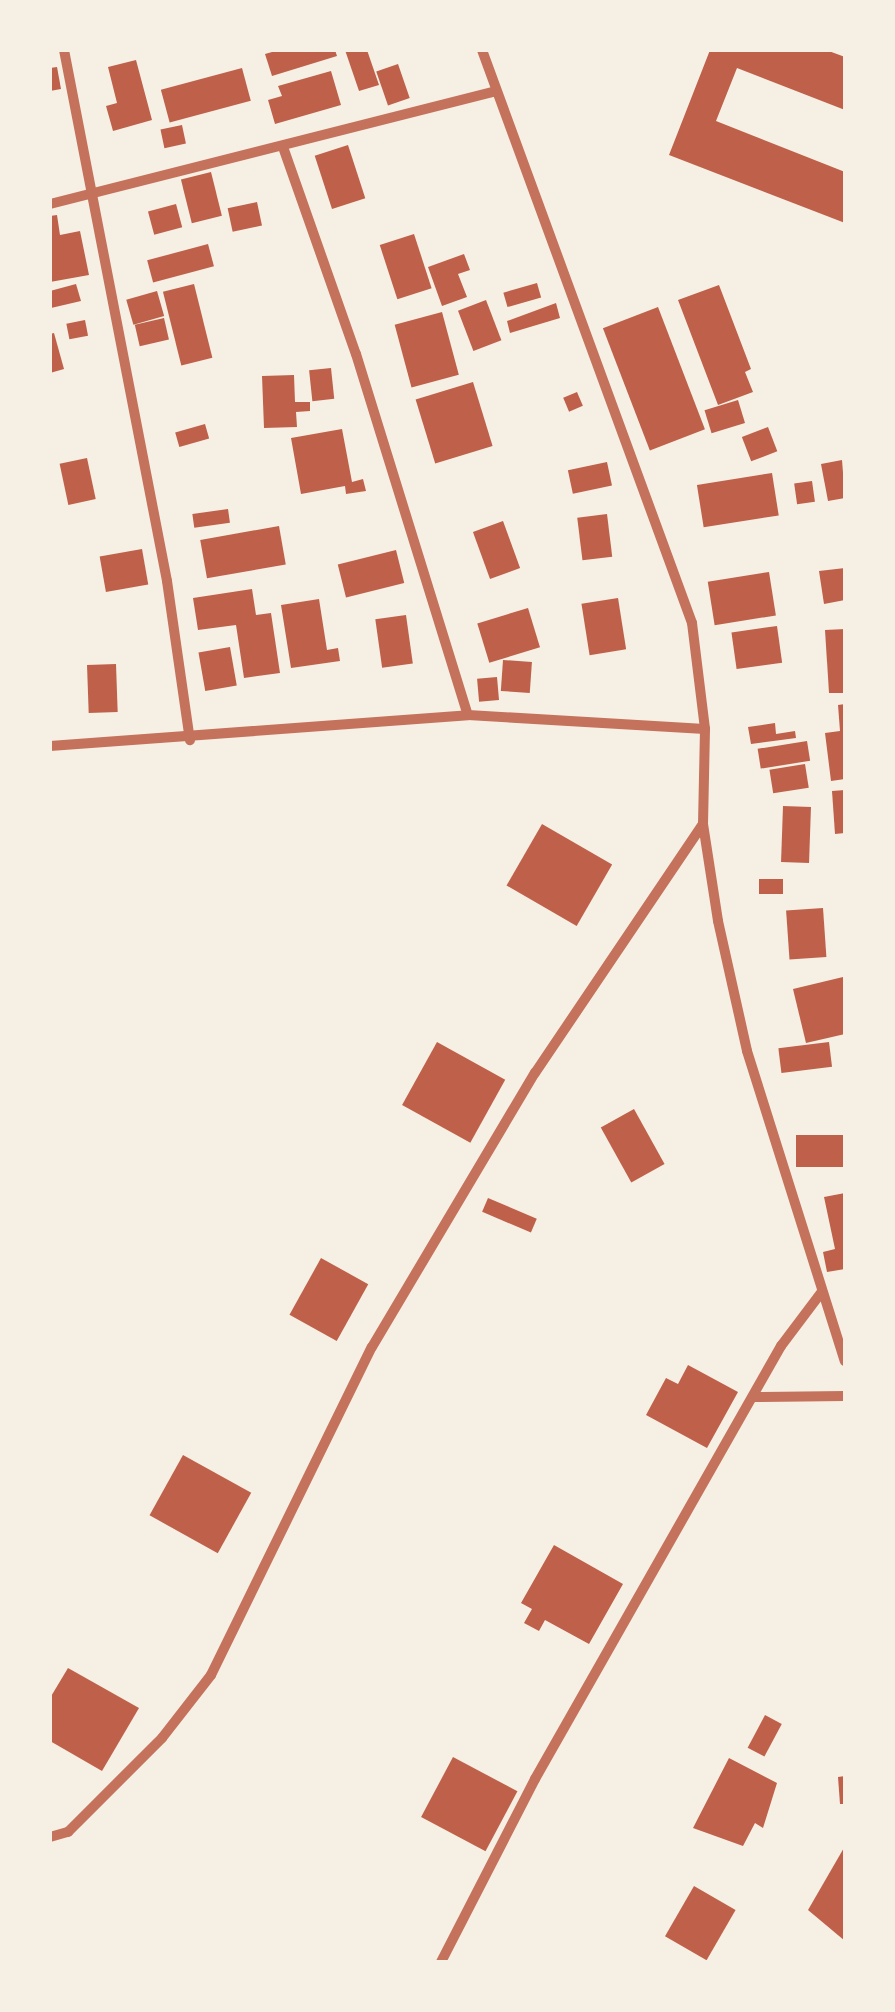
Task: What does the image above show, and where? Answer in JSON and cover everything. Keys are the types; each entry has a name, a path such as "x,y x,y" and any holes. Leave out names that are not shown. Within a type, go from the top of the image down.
{"street":[{"path":"64,50 167,582 190,740"},
{"path":"482,50 494,92 692,623 706,729 703,824 747,1051 845,1361"},
{"path":"50,204 494,92"},
{"path":"283,147 356,354 468,715"},
{"path":"50,746 190,740 468,715 706,729"},
{"path":"50,1836 68,1832 162,1738 211,1674 372,1347 535,1073 703,824"},
{"path":"441,1962 534,1779 753,1396 821,1293"},
{"path":"753,1396 845,1396"}],"building":[{"path":"279,50 335,50 337,56 272,76 265,54"},
{"path":"345,50 367,50 379,85 359,91"},
{"path":"710,50 826,50 845,57 845,110 737,68 716,121 845,172 845,223 669,155"},
{"path":"136,60 152,120 113,131 106,106 117,103 108,67"},
{"path":"398,64 410,98 388,106 376,71"},
{"path":"57,67 61,89 50,91 50,68"},
{"path":"242,68 251,101 170,123 161,90"},
{"path":"331,71 341,105 275,124 268,100 282,96 278,86"},
{"path":"182,125 186,144 164,148 160,130"},
{"path":"348,145 365,198 332,209 315,156"},
{"path":"211,172 222,216 192,223 181,179"},
{"path":"257,202 262,225 233,232 228,208"},
{"path":"176,204 182,227 154,235 148,212"},
{"path":"57,215 60,235 80,231 89,275 50,282 50,216"},
{"path":"414,234 432,288 397,299 380,245"},
{"path":"208,244 214,266 153,283 147,260"},
{"path":"464,254 470,270 458,274 467,297 442,306 428,267"},
{"path":"537,283 541,297 507,307 503,293"},
{"path":"76,284 81,301 51,308 50,291"},
{"path":"194,284 212,358 181,365 163,292"},
{"path":"719,285 751,369 745,372 753,392 718,405 678,300"},
{"path":"157,291 164,316 133,325 126,300"},
{"path":"486,300 501,340 473,351 458,311"},
{"path":"556,303 560,318 510,333 507,321"},
{"path":"658,307 705,429 650,450 603,328"},
{"path":"442,312 459,375 411,387 395,325"},
{"path":"164,318 169,339 140,346 135,325"},
{"path":"85,320 88,336 69,339 66,324"},
{"path":"54,333 64,369 50,373 50,334"},
{"path":"331,368 334,399 312,401 309,370"},
{"path":"294,375 295,402 310,402 310,411 296,412 297,427 264,428 262,376"},
{"path":"473,382 493,446 435,464 416,400"},
{"path":"577,392 583,406 569,412 563,398"},
{"path":"738,400 745,423 712,433 705,410"},
{"path":"205,424 209,438 179,447 175,433"},
{"path":"768,427 777,451 751,461 742,437"},
{"path":"342,429 352,482 363,479 366,491 346,494 345,486 301,494 291,438"},
{"path":"87,458 96,499 68,505 60,464"},
{"path":"842,460 845,498 828,501 821,464"},
{"path":"607,462 612,485 573,494 568,470"},
{"path":"772,473 779,515 704,527 697,485"},
{"path":"812,481 815,502 797,504 794,484"},
{"path":"228,509 230,523 194,528 192,514"},
{"path":"607,514 612,557 582,560 577,518"},
{"path":"503,521 520,568 490,579 473,532"},
{"path":"279,526 286,564 207,578 200,540"},
{"path":"142,549 148,584 106,592 100,556"},
{"path":"396,550 404,583 346,598 338,565"},
{"path":"845,568 845,600 824,604 819,571"},
{"path":"769,572 776,615 715,625 708,582"},
{"path":"252,589 256,615 271,613 280,673 244,678 236,625 198,630 193,598"},
{"path":"618,598 626,649 590,655 581,604"},
{"path":"319,599 327,650 338,648 340,661 291,668 281,605"},
{"path":"528,608 540,647 489,663 477,623"},
{"path":"406,615 413,664 382,668 375,619"},
{"path":"777,626 782,663 737,669 731,632"},
{"path":"845,629 845,693 829,693 825,630"},
{"path":"230,647 237,685 205,691 198,653"},
{"path":"503,660 532,662 530,693 501,691"},
{"path":"116,664 118,712 89,713 87,665"},
{"path":"497,677 499,700 479,702 477,679"},
{"path":"845,704 845,779 831,781 825,733 840,731 838,705"},
{"path":"775,723 776,734 795,731 796,738 751,744 748,727"},
{"path":"807,741 810,761 761,769 758,749"},
{"path":"805,764 809,788 773,793 769,770"},
{"path":"845,790 845,833 835,834 832,791"},
{"path":"783,806 811,807 809,863 781,862"},
{"path":"542,824 612,864 577,926 506,885"},
{"path":"759,879 783,879 783,894 759,894"},
{"path":"823,908 826,957 790,959 786,911"},
{"path":"843,977 845,1034 806,1043 793,989"},
{"path":"437,1042 505,1080 470,1143 402,1105"},
{"path":"829,1042 832,1067 781,1073 778,1048"},
{"path":"634,1109 665,1164 631,1183 601,1127"},
{"path":"796,1135 845,1135 845,1167 796,1167"},
{"path":"845,1193 845,1269 827,1272 823,1252 835,1249 824,1197"},
{"path":"488,1198 537,1219 531,1233 482,1212"},
{"path":"321,1258 368,1284 337,1341 289,1315"},
{"path":"688,1365 738,1392 707,1448 646,1415 666,1378 678,1384"},
{"path":"183,1455 251,1493 218,1553 150,1515"},
{"path":"554,1545 623,1584 589,1644 545,1620 539,1631 524,1623 532,1609 521,1603"},
{"path":"68,1668 139,1708 102,1771 50,1741 50,1698"},
{"path":"765,1715 782,1724 764,1757 748,1748"},
{"path":"453,1757 517,1791 486,1851 421,1817"},
{"path":"729,1758 777,1783 763,1828 755,1823 743,1846 693,1828"},
{"path":"845,1776 845,1804 840,1804 838,1777"},
{"path":"845,1846 845,1941 808,1910"},
{"path":"694,1886 736,1910 707,1960 665,1936"}]}
